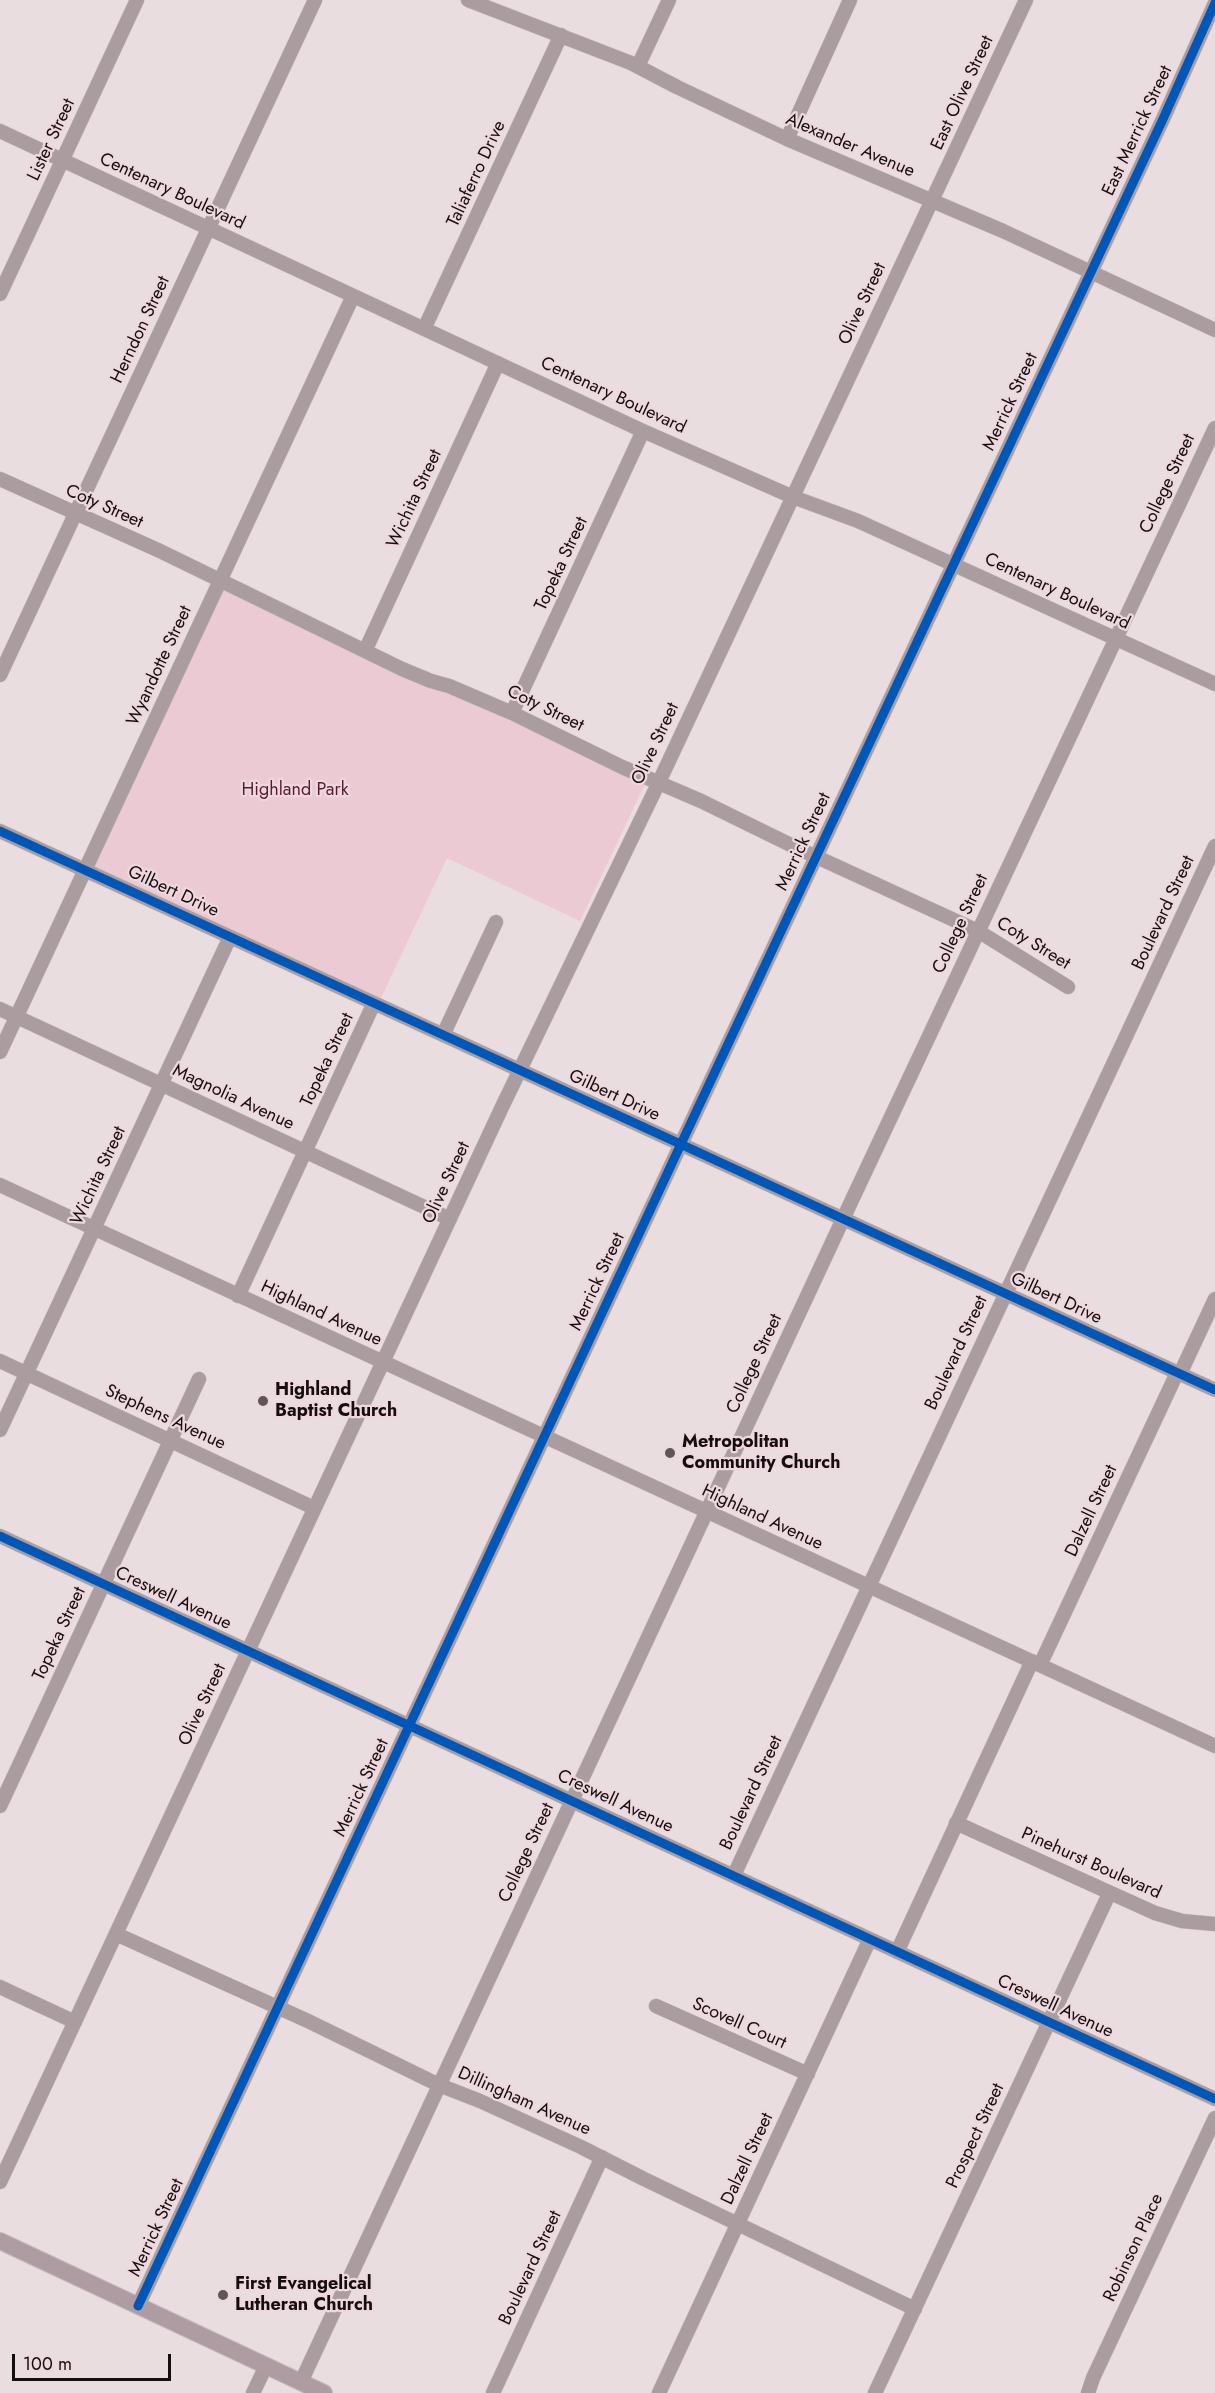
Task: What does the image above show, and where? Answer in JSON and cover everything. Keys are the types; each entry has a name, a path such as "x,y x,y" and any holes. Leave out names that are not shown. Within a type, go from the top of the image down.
{"main road":[{"path":"0,2241 324,2393"}],"street":[{"name":"Lister Street","path":"0,294 137,0"},
{"name":"Herndon Street","path":"0,675 315,0"},
{"name":"Alexander Avenue","path":"468,0 492,5 638,66 787,139 1003,231 1215,330"},
{"path":"638,66 669,0"},
{"path":"787,139 850,0"},
{"name":"East Olive Street","path":"932,201 1026,0"},
{"name":"East Merrick Street","path":"1090,273 1215,3"},
{"name":"Taliaferro Drive","path":"424,329 561,35"},
{"name":"Centenary Boulevard","path":"0,131 643,431 793,497 858,521 1215,684"},
{"name":"Olive Street","path":"0,2182 314,1508 932,201"},
{"name":"Merrick Street","path":"138,2306 1090,273"},
{"name":"Wyandotte Street","path":"0,1052 353,296"},
{"name":"Wichita Street","path":"365,651 498,363"},
{"name":"College Street","path":"301,2382 843,1219 1215,428"},
{"name":"Topeka Street","path":"512,713 643,431"},
{"name":"Coty Street","path":"0,479 365,651 431,681 449,686 512,713 622,767 659,782 978,931 1068,987"},
{"name":"Gilbert Drive","path":"0,831 1215,1390"},
{"name":"Boulevard Street","path":"734,1875 1215,846"},
{"path":"443,1035 496,922"},
{"name":"Wichita Street","path":"0,1430 230,937"},
{"name":"Topeka Street","path":"238,1296 374,1003"},
{"name":"Magnolia Avenue","path":"0,1009 450,1219"},
{"name":"Highland Avenue","path":"0,1185 706,1512 1214,1743"},
{"name":"Dalzell Street","path":"897,1952 956,1823 1215,1299"},
{"name":"Stephens Avenue","path":"0,1361 314,1508"},
{"name":"Topeka Street","path":"0,1806 200,1379"},
{"name":"Creswell Avenue","path":"0,1536 1215,2099"},
{"name":"Pinehurst Boulevard","path":"956,1823 1109,1894 1168,1918 1215,1924"},
{"name":"Prospect Street","path":"875,2393 1109,1894"},
{"name":"Dillingham Avenue","path":"116,1934 439,2085 480,2101 602,2157 915,2308"},
{"name":"Dalzell Street","path":"658,2393 870,1939"},
{"path":"0,1987 75,2022"},
{"name":"Scovell Court","path":"656,2006 808,2074"},
{"name":"Robinson Place","path":"1088,2393 1215,2118"},
{"name":"Boulevard Street","path":"493,2393 602,2157"},
{"path":"253,2393 266,2366"}],"green space":[{"name":"Highland Park","path":"222,584 645,784 580,921 447,858 380,1000 91,866"}],"cycle path":[{"path":"138,2306 1163,119 1215,3"},
{"path":"0,831 1215,1390"},
{"path":"0,1536 1215,2099"}],"place":[{"name":"Highland Baptist Church","path":"263,1401"},
{"name":"Metropolitan Community Church","path":"670,1453"},
{"name":"First Evangelical Lutheran Church","path":"223,2295"}]}
